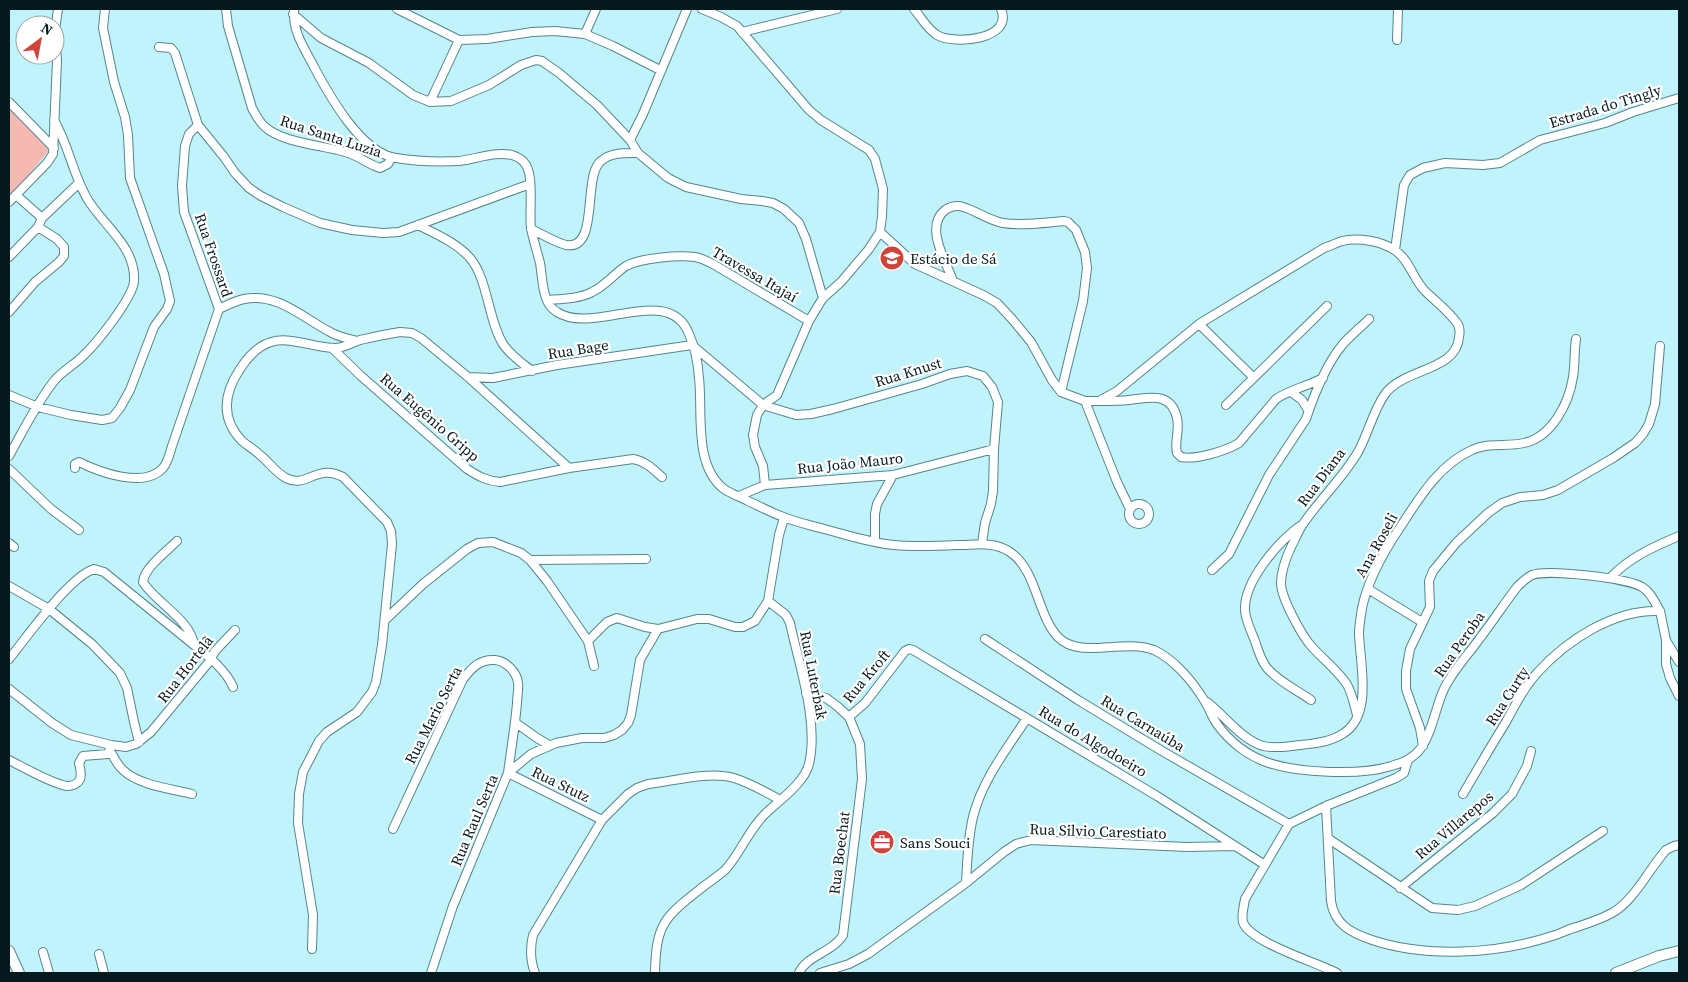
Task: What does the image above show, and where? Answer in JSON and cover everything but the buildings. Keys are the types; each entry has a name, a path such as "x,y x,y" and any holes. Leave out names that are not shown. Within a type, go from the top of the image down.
{"street":[{"path":"9,202 51,158 54,148 57,61 55,30 58,9"},
{"path":"9,396 38,407 88,419 102,420 112,418 130,390 154,327 167,309 170,301 164,274 130,178 128,135 125,117 114,82 103,28 105,9"},
{"name":"Rua Santa Luzia","path":"226,9 228,26 252,108 258,120 265,128 295,141 356,155 380,168 388,164 392,158"},
{"path":"397,9 459,40 487,39 532,32 554,31 585,34 660,70"},
{"path":"585,34 596,9"},
{"path":"630,140 643,114 687,9"},
{"path":"702,9 730,22 742,32 809,110 821,120 869,150 875,159 883,189 880,232 852,270 823,298 809,321 777,394 763,405 754,425 755,447 763,466 765,485"},
{"path":"742,32 836,9"},
{"path":"914,9 936,34 955,39 982,38 989,35 1000,24 1002,17 1001,9"},
{"path":"1397,40 1398,9"},
{"path":"294,11 298,38 333,102 365,140 382,154 392,158 454,161 507,154 516,156 526,164 529,171 531,229 547,300 556,312 572,318 593,319 644,310 660,312 683,322 688,331 699,374 702,443 706,461 715,479 724,488 784,518 875,542 894,545 935,546 982,543 998,546 1011,553 1018,560 1030,579 1050,626 1056,636 1065,643 1079,648 1090,649 1111,646 1137,646 1163,655 1190,681 1204,699 1244,735 1263,746 1273,747 1324,742 1344,734 1352,726 1357,715"},
{"path":"294,11 321,38 370,63 413,95 430,102 451,101 489,85 521,65 536,60 542,62 559,73 597,105 630,140 638,153 668,178 686,187 740,199 773,203 784,209 799,223 806,239 823,298"},
{"path":"430,102 459,40"},
{"path":"159,47 170,47 175,53 198,125 242,181 261,196 320,223 352,230 384,233 399,232 530,184"},
{"name":"Estrada do Tingly","path":"1395,250 1404,185 1406,180 1416,171 1444,163 1493,164 1540,140 1606,123 1633,112 1678,100"},
{"path":"9,102 54,148"},
{"path":"9,456 55,380 83,356 97,340 122,307 133,288 134,280 130,260 124,246 97,212 79,183 71,155 54,120"},
{"name":"Rua Frossard","path":"198,125 189,134 186,146 182,186 184,212 219,309"},
{"path":"531,229 568,245 576,244 582,240 586,232 593,178 600,161 608,156 638,153"},
{"path":"9,257 38,227 42,218 79,183"},
{"path":"16,195 42,218"},
{"path":"953,281 936,235 936,222 948,208 964,207 990,219 1005,223 1064,222 1073,226 1085,252 1087,268 1083,301 1061,392"},
{"path":"416,226 452,243 465,252 472,260 483,284 498,334 504,345 532,370"},
{"path":"9,312 35,282 64,256 64,247 57,239 38,227"},
{"path":"880,232 915,264 983,295 997,304 1031,342 1052,380 1061,392 1085,401 1150,397 1161,398 1169,403 1177,418 1177,453 1184,458 1194,458 1239,443 1276,399 1322,378"},
{"path":"1099,401 1117,391 1199,324 1324,248 1342,241 1357,240 1372,242 1395,250"},
{"name":"Rua Diana","path":"1357,715 1345,681 1311,646 1293,616 1285,599 1281,584 1284,566 1302,525 1358,452 1385,394 1393,385 1448,359 1455,351 1459,342 1457,324 1445,309 1423,289 1407,263 1395,250"},
{"name":"Travessa Itajaí","path":"547,300 583,296 592,292 636,261 692,257 713,264 809,321"},
{"path":"75,468 75,464 79,462 104,473 134,477 153,474 163,468 219,309 233,302 245,299 283,304 333,333 358,341"},
{"path":"1226,405 1327,306"},
{"path":"1212,570 1228,554 1269,476 1306,418 1322,378 1343,344 1369,319"},
{"path":"1199,324 1253,378"},
{"path":"312,949 313,915 298,823 299,794 303,772 319,741 327,732 357,712 372,692 378,670 384,620 392,544 391,531 387,522 343,477 335,473 321,473 300,481 294,481 285,477 261,455 243,442 234,431 228,415 226,399 232,381 245,361 269,342 278,341 342,348 358,341 400,332 412,333 421,338 468,378 569,468"},
{"name":"Ana Roseli","path":"1357,715 1362,701 1363,688 1359,631 1362,607 1378,564 1388,546 1422,495 1443,470 1473,449 1486,446 1522,444 1532,441 1545,431 1564,407 1573,377 1576,339"},
{"name":"Rua Bage","path":"468,378 493,378 557,365 692,345"},
{"name":"Rua Knust","path":"692,345 763,405 796,415 811,414 922,384 950,374 966,371 983,376 992,387 998,402 993,491 982,543"},
{"path":"1423,746 1420,728 1406,689 1408,658 1430,607 1429,581 1433,571 1451,548 1488,513 1502,503 1558,490 1635,443 1649,424 1655,404 1660,346"},
{"name":"Rua Eugênio Gripp","path":"332,348 467,469 490,482 500,482 569,468 633,458 641,460 662,477"},
{"path":"1288,393 1302,400 1308,410"},
{"path":"1085,401 1117,482 1130,509"},
{"name":"Rua João Mauro","path":"739,496 765,485 893,475 994,449"},
{"path":"9,469 51,509 78,530"},
{"path":"875,542 874,514 877,504 893,475"},
{"path":"588,641 607,622 617,618 658,629 697,619 735,627 750,625 759,616 768,601 779,535 784,518"},
{"path":"1302,525 1277,545 1258,572 1248,594 1245,611 1267,668 1311,700"},
{"path":"1610,578 1621,566 1633,558 1658,544 1679,536"},
{"path":"177,541 148,571 143,578 143,582 177,617 193,637 194,645"},
{"path":"384,620 423,584 468,549 478,544 493,542 521,553 530,560 547,581 588,641 594,666"},
{"path":"530,560 646,559"},
{"path":"9,659 49,609 80,576 89,571 98,570 113,579 194,645 210,659 233,687"},
{"name":"Rua Peroba","path":"1204,699 1218,724 1236,744 1251,755 1266,762 1315,771 1347,772 1385,768 1408,760 1423,746 1441,694 1448,681 1500,609 1525,579 1545,572 1610,578 1644,588 1660,611"},
{"path":"9,586 49,609 92,644 120,673 127,688 139,742 126,747 111,748 85,740 60,729 9,689"},
{"path":"1368,589 1422,622"},
{"name":"Rua Luterbak","path":"656,973 658,940 662,926 668,917 676,908 724,871 732,862 756,824 804,775 810,762 811,718 790,623 786,615 768,601"},
{"path":"1660,611 1666,640 1666,664 1670,678 1679,696"},
{"name":"Rua Curty","path":"1463,794 1522,694 1537,673 1570,643 1600,625 1635,612 1660,611"},
{"name":"Rua Raul Serta","path":"431,973 453,906 508,773 531,754 549,745 567,739 604,738 622,730 628,724 631,715 640,660 658,629"},
{"name":"Rua Hortelã","path":"139,742 157,726 215,651 235,630"},
{"name":"Rua Carnaúba","path":"985,639 1078,700 1289,824"},
{"path":"1666,640 1679,662"},
{"name":"Rua do Algodoeiro","path":"905,651 913,650 1157,796 1265,865"},
{"name":"Rua Kroft","path":"848,717 865,703 905,651"},
{"name":"Rua Mario Serta","path":"393,830 463,679 478,663 485,661 500,661 508,666 518,683 516,723 508,773"},
{"path":"806,693 826,698 848,717"},
{"name":"Rua Boechat","path":"799,973 803,967 833,947 840,939 844,928 862,779 860,744 848,717"},
{"path":"966,883 969,836 980,798 994,770 1027,718"},
{"path":"516,723 549,745"},
{"path":"9,760 58,783 72,786 80,780 81,774 78,763 83,756 106,754 111,748"},
{"path":"111,748 119,766 133,777 192,794"},
{"name":"Rua Villarepos","path":"1400,888 1493,813 1512,794 1527,766 1531,751"},
{"path":"1337,973 1271,945 1250,933 1243,922 1245,899 1289,824 1326,806 1400,776 1406,768 1408,760"},
{"name":"Rua Stutz","path":"508,773 602,820"},
{"path":"535,973 532,966 530,948 533,935 602,820 628,794 648,784 708,776 734,778 759,788 780,800"},
{"path":"1326,806 1332,910 1336,916 1348,929 1361,936 1396,946 1438,951 1459,952 1530,942 1593,922 1621,908 1666,850 1679,845"},
{"path":"1329,839 1432,908 1458,910 1475,906 1521,885 1603,831"},
{"name":"Rua Silvio Carestiato","path":"820,973 849,964 868,954 1016,844 1031,840 1187,847 1235,846"},
{"path":"9,951 19,973"},
{"path":"1616,973 1659,956 1679,951"},
{"path":"42,952 48,973"},
{"path":"99,954 104,973"}],"shaded area":[{"path":"9,105 51,148 9,198"}],"place":[{"name":"Estácio de Sá","path":"892,258"},
{"name":"Sans Souci","path":"882,842"}]}
